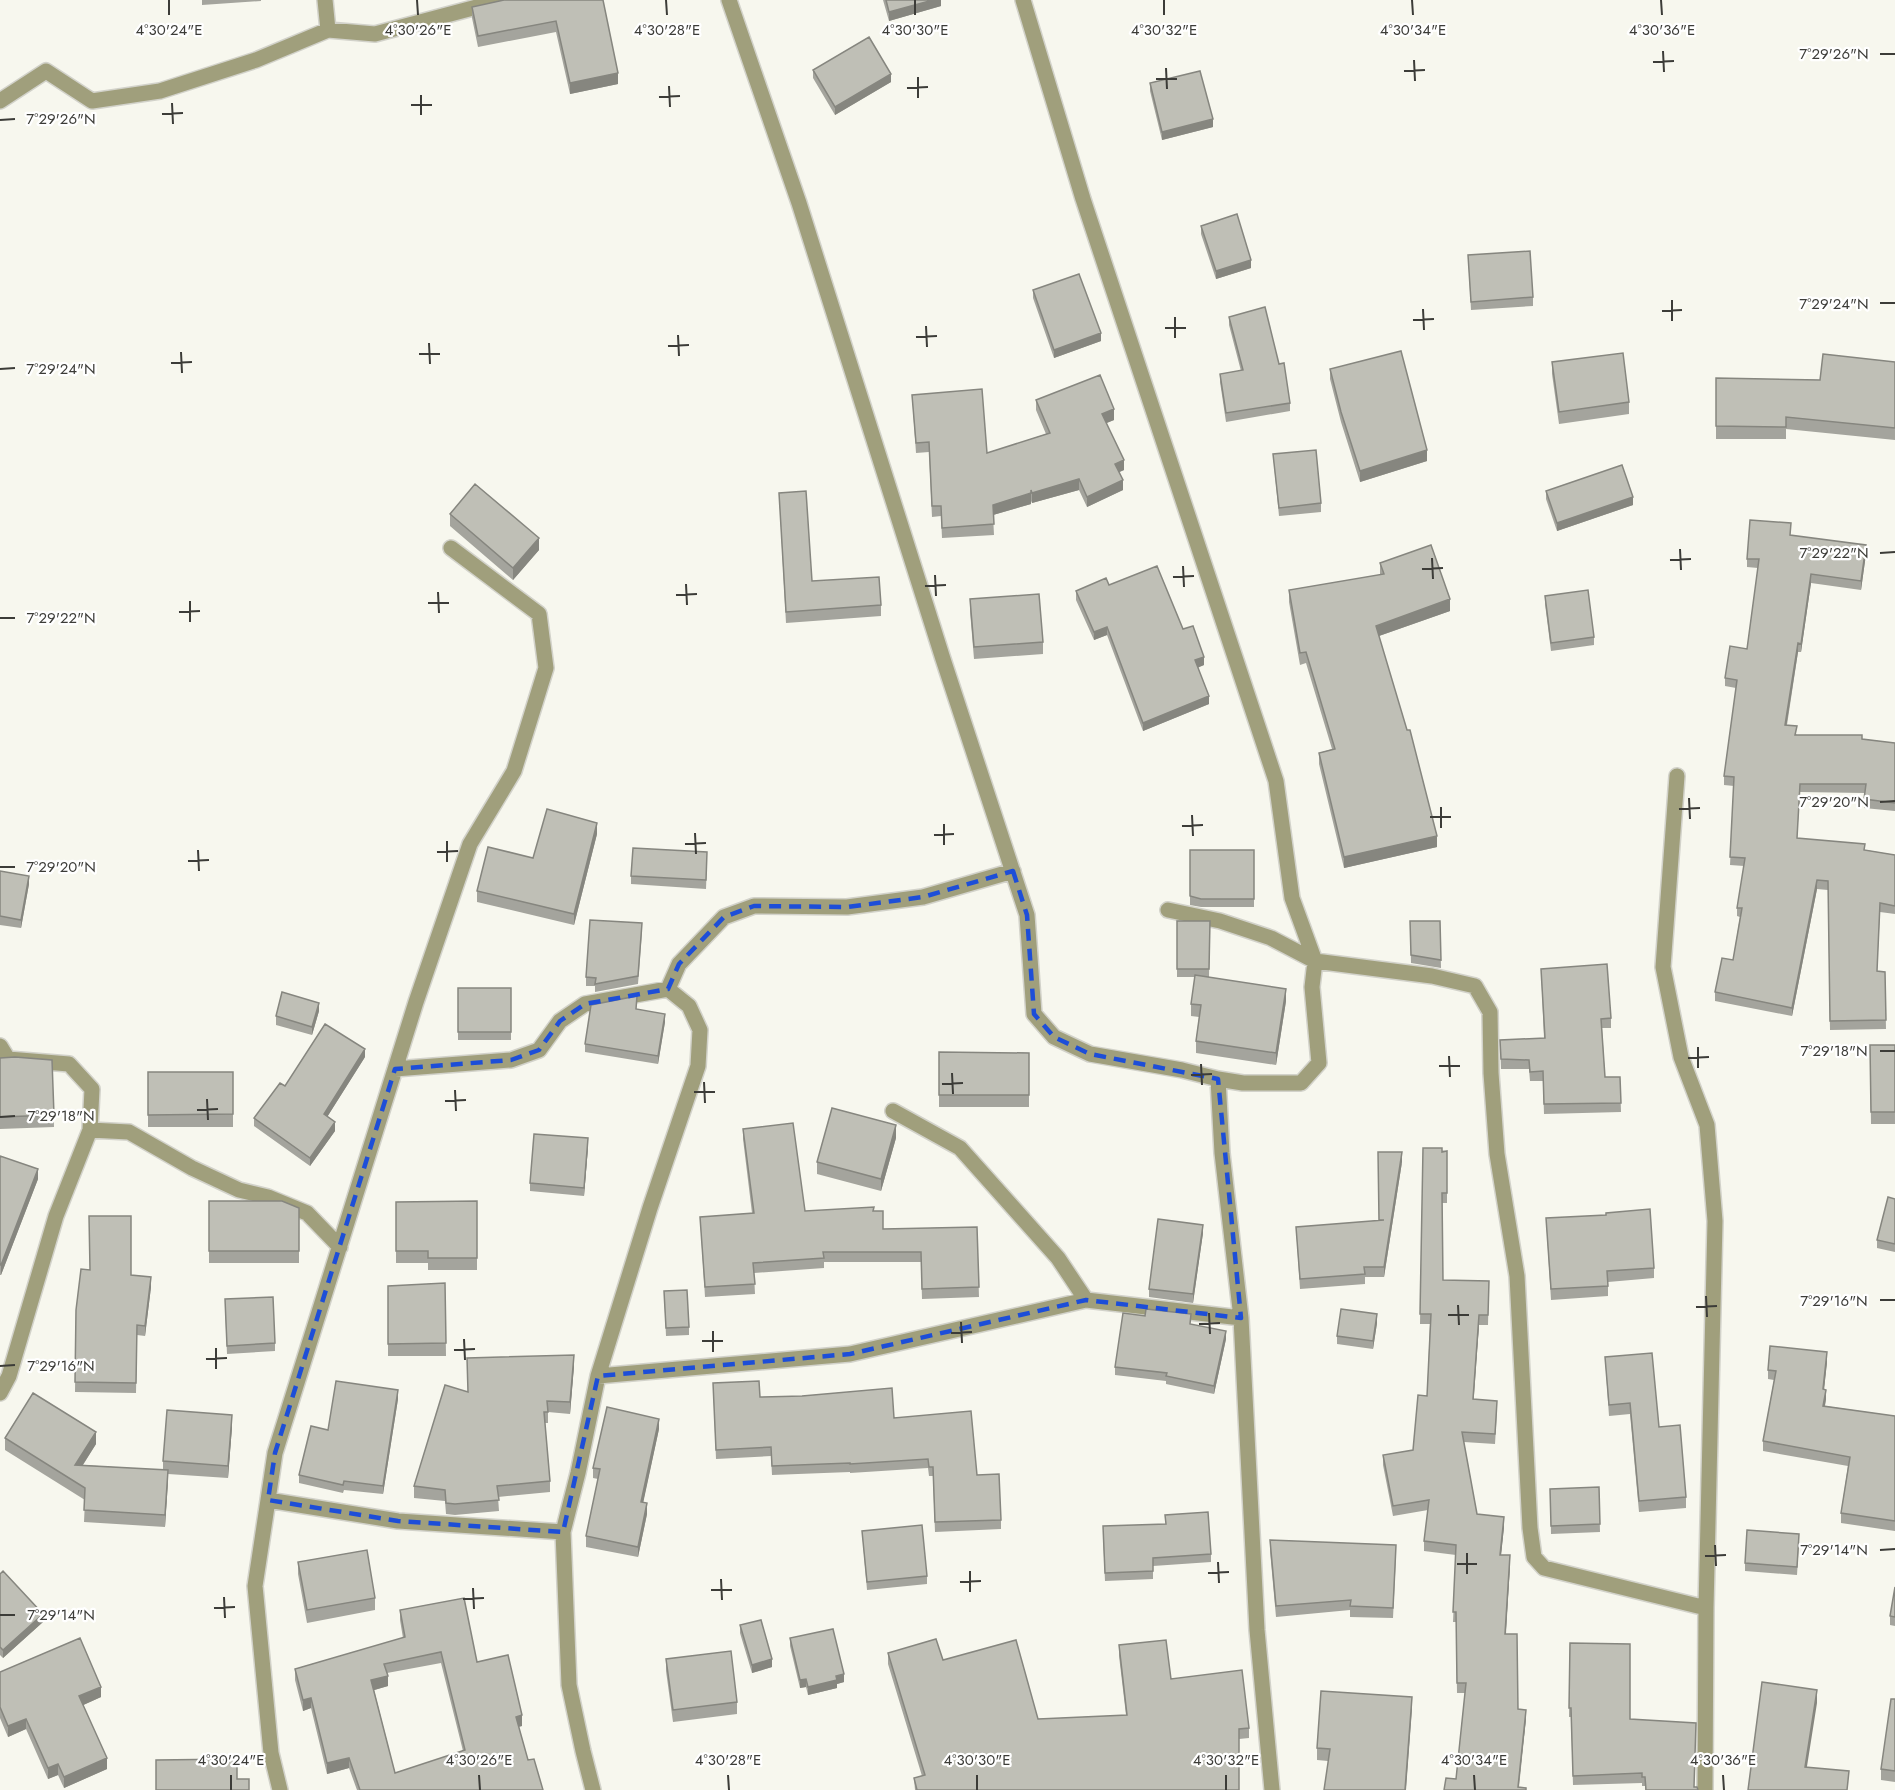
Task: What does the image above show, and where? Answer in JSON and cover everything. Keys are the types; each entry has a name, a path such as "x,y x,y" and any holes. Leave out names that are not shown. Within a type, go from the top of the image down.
{"street":[{"path":"325,0 328,30"},
{"path":"0,101 46,71 92,101 160,92 256,60 328,30 375,34 503,0"},
{"path":"729,0 802,214 1027,915 1034,1014 1054,1037 1090,1054 1243,1083 1301,1083 1319,1063 1312,987 1316,961 1292,898 1276,781 1083,199 1023,0"},
{"path":"280,1790 271,1753 255,1586 275,1453 416,1002 470,844 514,771 546,668 539,614 451,548"},
{"path":"1677,776 1663,967 1681,1057 1707,1125 1715,1221 1706,1608 1705,1790"},
{"path":"668,988 679,964 724,917 754,906 847,907 923,897 1013,871"},
{"path":"1168,910 1221,921 1271,938 1316,961 1432,976 1475,986 1490,1012 1491,1073 1497,1154 1517,1276 1530,1528 1534,1557 1544,1568 1706,1608"},
{"path":"395,1069 511,1060 539,1050 560,1021 585,1004 668,988"},
{"path":"594,1790 569,1685 562,1532 578,1473 598,1376 650,1208 698,1066 700,1030 689,1006 668,988"},
{"path":"0,1046 8,1059 69,1064 92,1089 90,1130 56,1216 9,1376 0,1393"},
{"path":"1218,1079 1222,1153 1242,1318 1257,1630 1272,1790"},
{"path":"893,1111 960,1148 1058,1258 1086,1300"},
{"path":"90,1130 129,1132 192,1168 239,1190 268,1197 307,1213 340,1247"},
{"path":"598,1376 850,1354 1086,1300 1242,1318"},
{"path":"268,1500 398,1521 562,1532"}],"highlighted area":[{"path":"1013,871 1027,915 1034,1014 1054,1037 1090,1054 1218,1079 1241,1318 1086,1300 850,1354 598,1376 563,1532 398,1521 268,1500 275,1453 395,1069 511,1060 539,1050 560,1021 585,1004 668,989 679,964 724,917 754,906 847,907 923,897"}],"building":[{"path":"504,0 603,0 618,73 570,83 556,21 478,36 472,7"},
{"path":"886,0 933,0 889,12"},
{"path":"869,37 891,74 835,107 813,70"},
{"path":"1200,71 1213,119 1162,132 1150,83"},
{"path":"1237,214 1251,260 1216,271 1201,226"},
{"path":"1530,251 1533,297 1471,302 1468,255"},
{"path":"1079,274 1101,333 1054,350 1033,290"},
{"path":"1265,307 1279,364 1284,363 1290,403 1226,413 1220,374 1243,370 1229,317"},
{"path":"1401,351 1427,450 1360,471 1330,369"},
{"path":"1623,353 1629,402 1559,412 1552,362"},
{"path":"1823,354 1895,362 1895,428 1786,417 1786,427 1716,426 1716,378 1820,380"},
{"path":"1100,375 1114,409 1102,414 1124,460 1115,464 1123,480 1087,497 1079,479 1032,493 1031,490 1031,493 993,505 994,524 942,528 941,506 932,506 929,442 916,443 912,395 982,389 987,453 1050,433 1036,400"},
{"path":"1316,450 1321,503 1279,508 1273,454"},
{"path":"1622,465 1633,497 1557,523 1546,491"},
{"path":"475,484 539,538 513,568 450,514"},
{"path":"806,491 812,581 879,577 881,605 786,612 779,493"},
{"path":"1750,520 1791,523 1790,535 1866,545 1861,581 1811,574 1801,644 1798,643 1785,725 1797,726 1795,735 1862,735 1862,739 1895,743 1895,803 1864,799 1866,784 1800,784 1797,838 1865,844 1864,850 1895,855 1895,906 1880,903 1877,971 1885,972 1886,1020 1830,1021 1828,881 1817,880 1792,1008 1715,992 1722,958 1733,960 1742,908 1737,908 1745,858 1730,857 1734,777 1724,776 1737,680 1725,678 1730,646 1747,649 1759,559 1747,559"},
{"path":"1431,545 1450,599 1376,626 1407,730 1410,730 1437,836 1344,857 1319,753 1335,749 1306,652 1300,653 1289,590 1384,574 1380,563"},
{"path":"1157,566 1183,629 1193,626 1204,657 1195,660 1209,696 1143,723 1107,627 1094,632 1076,591 1106,578 1109,585"},
{"path":"1588,590 1594,637 1551,643 1545,596"},
{"path":"1039,594 1043,642 974,647 970,599"},
{"path":"547,809 597,823 574,914 477,891 488,847 533,858"},
{"path":"633,848 707,852 706,880 631,876"},
{"path":"1190,850 1254,850 1254,899 1201,899 1190,896"},
{"path":"0,871 29,876 21,920 0,916"},
{"path":"590,920 642,923 638,976 595,984 596,978 586,977"},
{"path":"1177,921 1210,921 1209,969 1177,969"},
{"path":"1410,921 1440,921 1441,960 1411,955"},
{"path":"1607,964 1611,1018 1601,1019 1605,1077 1620,1077 1621,1103 1544,1104 1543,1071 1530,1072 1529,1060 1501,1059 1500,1040 1545,1038 1541,969"},
{"path":"1195,975 1286,989 1276,1053 1196,1041 1201,1005 1191,1004"},
{"path":"458,988 511,988 511,1032 458,1032"},
{"path":"282,992 319,1003 312,1027 276,1016"},
{"path":"637,996 636,1009 665,1014 658,1056 585,1044 591,1005"},
{"path":"325,1024 365,1049 324,1114 335,1122 310,1158 254,1118 280,1083 285,1086"},
{"path":"1870,1045 1895,1045 1895,1112 1871,1112"},
{"path":"939,1052 1029,1053 1029,1095 939,1095"},
{"path":"0,1058 52,1060 54,1115 0,1117"},
{"path":"148,1072 233,1072 233,1114 148,1115"},
{"path":"832,1108 896,1125 881,1179 817,1162"},
{"path":"793,1123 805,1211 874,1207 873,1211 883,1211 883,1229 977,1227 979,1287 922,1289 921,1252 823,1252 824,1258 753,1263 755,1284 705,1287 700,1217 754,1213 743,1129"},
{"path":"534,1134 588,1138 584,1188 530,1183"},
{"path":"1423,1148 1442,1148 1442,1152 1447,1151 1447,1193 1442,1193 1443,1280 1489,1281 1488,1315 1479,1315 1473,1399 1497,1401 1495,1434 1462,1432 1477,1514 1504,1517 1500,1555 1510,1555 1505,1634 1517,1634 1518,1709 1526,1710 1518,1787 1526,1788 1526,1790 1444,1790 1446,1778 1456,1779 1466,1683 1457,1683 1456,1612 1453,1612 1456,1545 1424,1541 1429,1500 1393,1506 1383,1455 1413,1450 1418,1395 1427,1396 1431,1314 1420,1314"},
{"path":"1378,1152 1402,1152 1384,1267 1364,1267 1365,1274 1300,1279 1296,1227 1384,1220 1379,1220"},
{"path":"0,1156 38,1169 1,1265 0,1265"},
{"path":"1888,1197 1895,1199 1895,1244 1877,1240"},
{"path":"209,1201 282,1201 299,1208 299,1251 209,1251"},
{"path":"477,1201 477,1258 428,1258 428,1251 396,1251 396,1202"},
{"path":"1650,1209 1654,1268 1607,1271 1608,1286 1551,1289 1546,1218 1606,1215 1606,1213"},
{"path":"89,1216 131,1216 131,1275 151,1277 145,1326 137,1325 136,1383 75,1382 76,1310 81,1269 90,1270"},
{"path":"1158,1219 1203,1225 1193,1294 1149,1289"},
{"path":"445,1283 446,1343 388,1344 388,1286"},
{"path":"687,1290 689,1327 666,1328 664,1291"},
{"path":"273,1297 275,1343 227,1346 225,1299"},
{"path":"1146,1309 1191,1314 1190,1324 1226,1331 1214,1386 1166,1376 1167,1373 1115,1367 1123,1313 1145,1316"},
{"path":"1341,1309 1377,1314 1373,1341 1337,1336"},
{"path":"1770,1346 1827,1352 1823,1389 1826,1390 1823,1406 1895,1416 1895,1521 1841,1513 1850,1457 1763,1441 1776,1371 1768,1370"},
{"path":"1652,1353 1659,1427 1680,1425 1686,1497 1639,1501 1630,1403 1609,1405 1605,1357"},
{"path":"574,1355 570,1402 547,1401 548,1412 544,1412 550,1481 497,1486 499,1500 455,1504 446,1503 445,1490 414,1486 445,1385 468,1392 467,1358"},
{"path":"336,1381 398,1390 383,1486 344,1481 343,1485 299,1475 311,1426 328,1430"},
{"path":"759,1381 760,1397 802,1396 892,1388 894,1418 971,1411 977,1475 999,1474 1001,1520 935,1522 933,1467 929,1467 928,1459 772,1466 771,1447 716,1450 713,1383"},
{"path":"33,1393 96,1432 75,1465 168,1470 165,1515 84,1510 85,1488 5,1438"},
{"path":"607,1407 659,1419 641,1502 647,1503 638,1547 586,1536 600,1469 593,1468"},
{"path":"167,1410 232,1415 228,1466 163,1461"},
{"path":"1599,1487 1600,1524 1551,1526 1550,1489"},
{"path":"1208,1512 1211,1554 1153,1558 1153,1571 1105,1573 1103,1526 1166,1524 1165,1515"},
{"path":"922,1525 927,1576 867,1582 862,1531"},
{"path":"1747,1530 1799,1534 1797,1567 1745,1563"},
{"path":"1270,1540 1396,1545 1393,1608 1350,1606 1351,1600 1276,1606"},
{"path":"367,1550 375,1598 307,1610 298,1562"},
{"path":"3,1571 43,1614 3,1650 0,1647 0,1574"},
{"path":"1895,1587 1895,1617 1890,1616"},
{"path":"464,1598 477,1662 508,1655 522,1715 516,1717 528,1760 534,1759 543,1790 360,1790 349,1758 327,1763 311,1698 303,1700 295,1669 405,1637 400,1610","holes":["441,1652 465,1750 395,1773 371,1680 388,1676 384,1664"]},
{"path":"761,1620 772,1659 752,1665 740,1625"},
{"path":"833,1629 844,1674 836,1676 837,1680 808,1687 806,1679 800,1680 790,1638"},
{"path":"80,1638 101,1687 79,1696 107,1758 64,1777 58,1764 48,1768 26,1719 8,1726 0,1707 0,1672"},
{"path":"936,1639 943,1660 1016,1640 1038,1719 1127,1715 1119,1645 1166,1640 1171,1679 1242,1670 1249,1728 1239,1729 1239,1790 917,1790 914,1778 925,1775 888,1653"},
{"path":"1570,1643 1630,1644 1630,1719 1696,1723 1694,1787 1698,1790 1646,1790 1645,1777 1642,1777 1642,1773 1573,1776 1571,1708 1569,1708"},
{"path":"731,1651 737,1702 673,1710 666,1659"},
{"path":"1762,1682 1817,1690 1805,1767 1849,1771 1847,1790 1748,1790"},
{"path":"1321,1691 1412,1697 1405,1790 1324,1790 1330,1749 1317,1748"},
{"path":"1891,1699 1895,1699 1895,1771 1881,1769"},
{"path":"237,1759 237,1779 249,1779 249,1790 156,1790 156,1760"}]}
